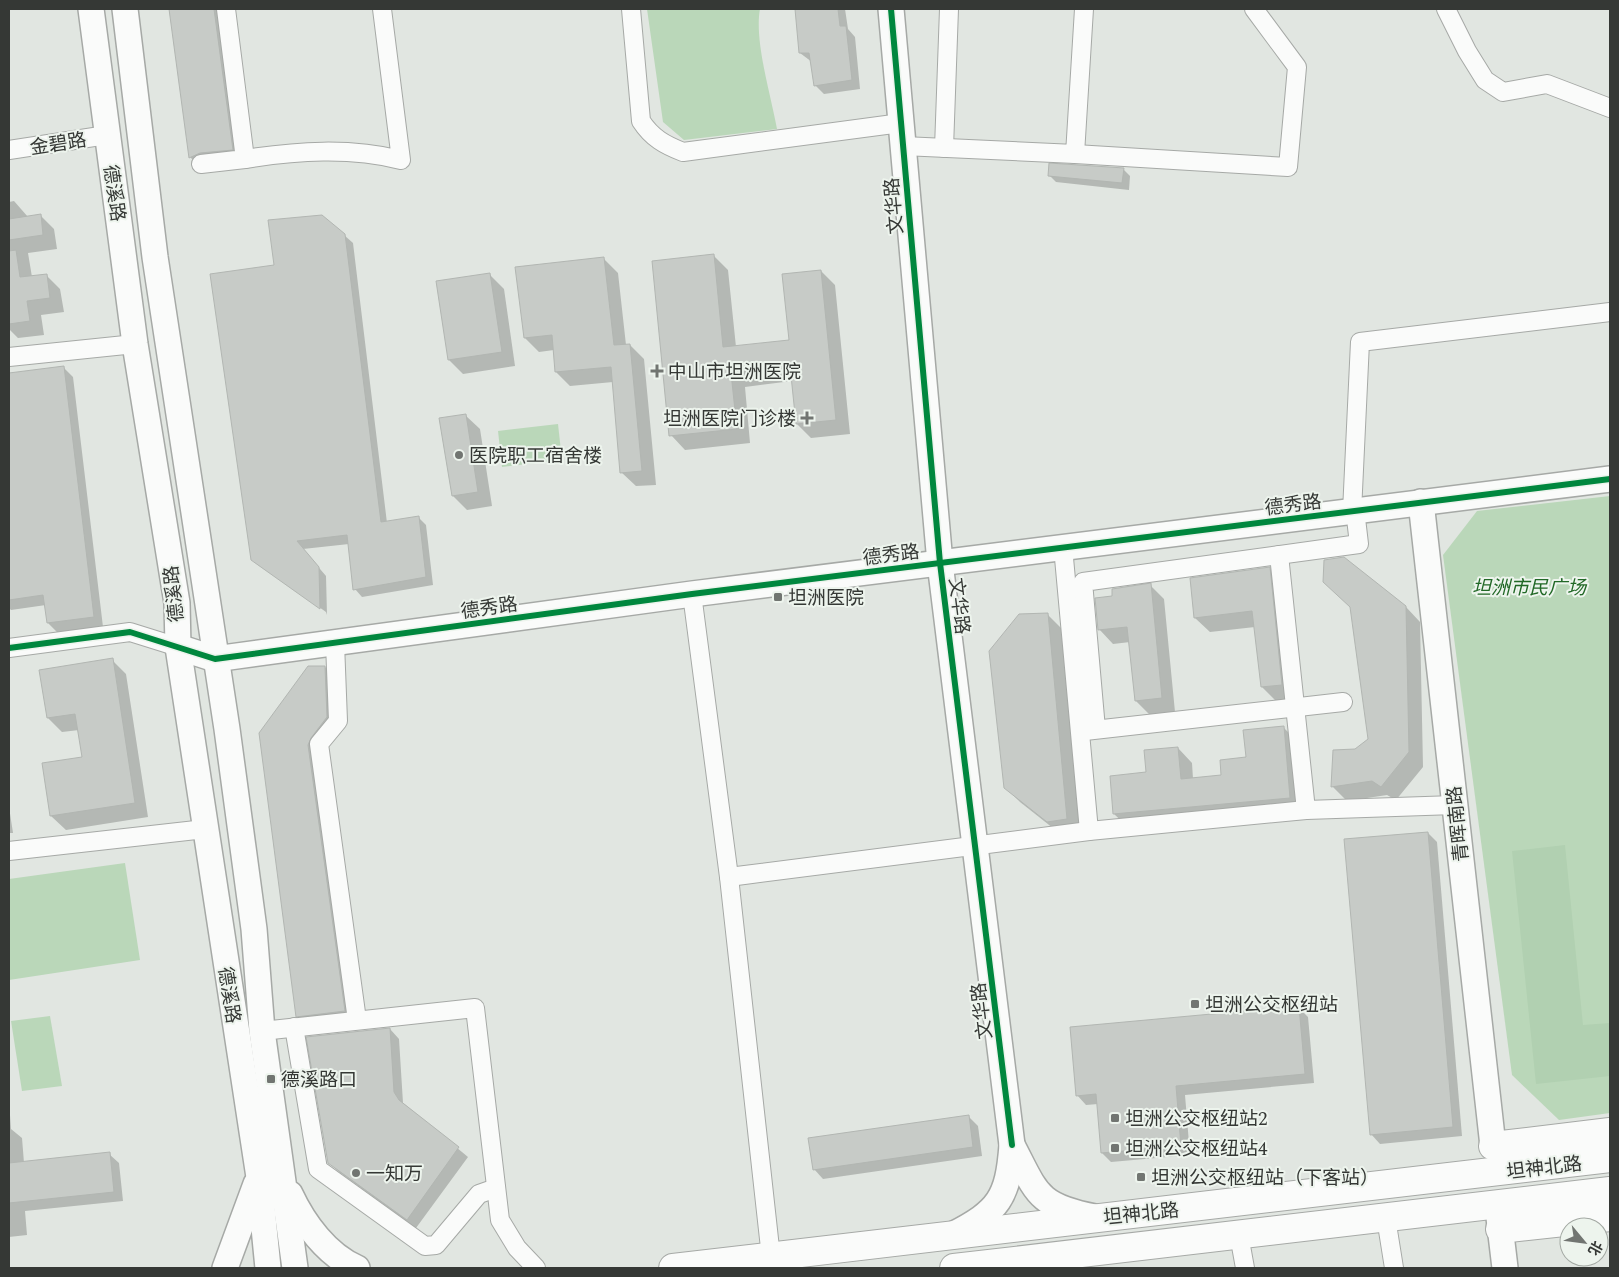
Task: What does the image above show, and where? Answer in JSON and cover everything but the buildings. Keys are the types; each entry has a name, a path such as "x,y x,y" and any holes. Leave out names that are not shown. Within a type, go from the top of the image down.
{"main road":[{"path":"1493,1146 1610,1132"},
{"path":"1530,1142 1560,1165"},
{"name":"坦神北路","path":"673,1268 1610,1158"},
{"name":"坦神北路","path":"954,1268 1386,1218 1499,1217 1610,1191"},
{"path":"1499,1217 1610,1217"}],"street":[{"name":"德溪路","path":"91,9 135,344 177,603 178,646 204,829 270,1175 294,1268"},
{"name":"德溪路","path":"125,9 155,257 216,659 254,929 270,1175 268,1268"},
{"path":"226,9 245,159"},
{"path":"201,164 315,150 354,152 401,160 382,9"},
{"path":"631,9 642,121 650,133 670,147 683,152 902,134 944,148 1288,167 1298,67 1254,9"},
{"name":"文华路","path":"891,9 940,563 1012,1145"},
{"path":"944,148 949,9"},
{"path":"1075,154 1084,9"},
{"path":"1446,9 1466,51 1484,80 1503,92 1547,84 1610,108"},
{"name":"金碧路","path":"9,150 107,135"},
{"path":"1089,831 1083,582 1359,544 1353,511 1360,342 1610,312"},
{"path":"9,357 135,344"},
{"name":"德秀路","path":"178,646 216,659 692,594 1610,478"},
{"name":"青晖南路","path":"1421,502 1493,1146"},
{"path":"1063,547 1088,730"},
{"path":"1279,554 1306,810"},
{"path":"692,594 728,878 771,1257"},
{"path":"9,648 130,632 178,646"},
{"path":"335,643 338,721 319,744 357,1020"},
{"path":"1088,730 1343,702"},
{"path":"728,878 975,844 1089,831 1306,810 1455,805"},
{"path":"9,851 204,829"},
{"path":"262,1031 294,1026 474,1008 500,1220 517,1248 536,1268"},
{"path":"294,1026 318,1169 425,1246 436,1245 479,1194 496,1188"},
{"path":"1012,1145 1040,1196 1051,1204 1076,1213 1099,1218"},
{"path":"952,1235 975,1223 996,1206 1008,1181 1012,1145"},
{"path":"226,1268 270,1175 290,1196 315,1235 345,1263 357,1268"},
{"path":"1499,1217 1505,1268"},
{"path":"1386,1218 1394,1268"},
{"path":"1239,1235 1244,1268"},
{"path":"1080,1268 1105,1250"}],"green space":[{"path":"647,9 760,9 759,36 761,52 777,129 684,140 663,122"},
{"path":"558,424 562,460 502,467 498,431"},
{"name":"坦洲市民广场","path":"1610,496 1610,1113 1559,1120 1512,1075 1443,555 1477,511"},
{"path":"1565,845 1583,1025 1610,1023 1610,1076 1536,1084 1512,851"},
{"path":"125,863 140,960 9,980 9,879"},
{"path":"50,1016 62,1086 22,1091 11,1021"}],"cycle path":[{"path":"891,9 940,563 1012,1145"},
{"path":"9,648 130,632 215,659 692,594 1610,479"}],"place":[{"name":"中山市坦洲医院","path":"657,371"},
{"name":"坦洲医院门诊楼","path":"807,418"},
{"name":"医院职工宿舍楼","path":"459,455"},
{"name":"坦洲医院","path":"778,597"},
{"name":"坦洲公交枢纽站","path":"1195,1004"},
{"name":"德溪路口","path":"271,1079"},
{"name":"坦洲公交枢纽站2","path":"1115,1118"},
{"name":"坦洲公交枢纽站4","path":"1115,1148"},
{"name":"一知万","path":"356,1173"},
{"name":"坦洲公交枢纽站（下客站）","path":"1141,1177"}]}
